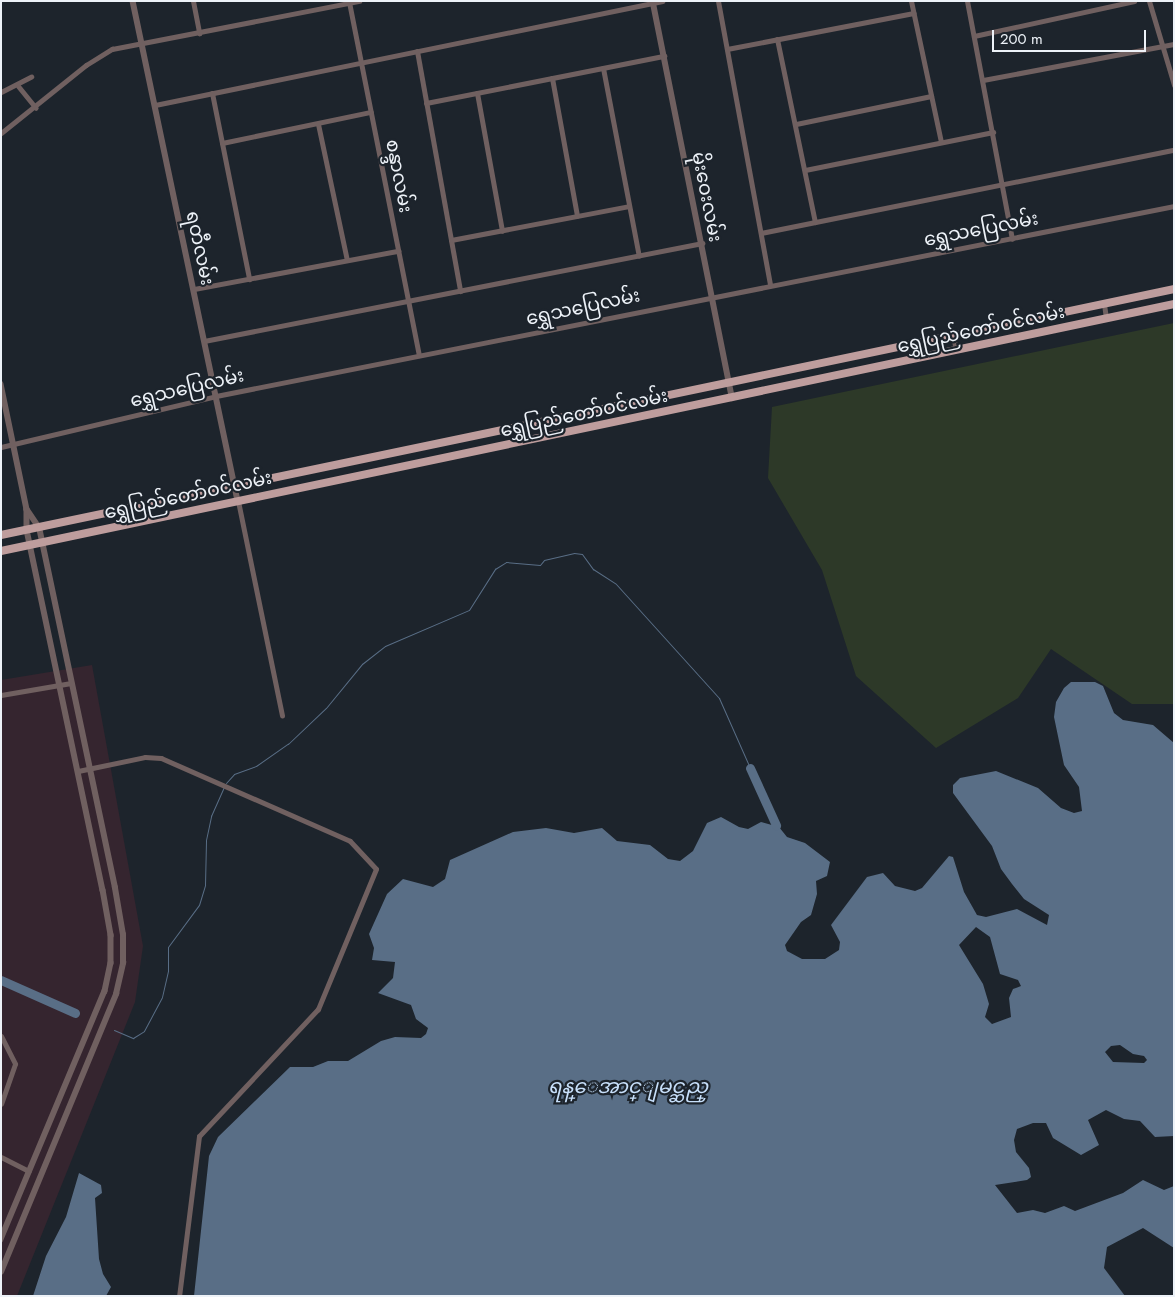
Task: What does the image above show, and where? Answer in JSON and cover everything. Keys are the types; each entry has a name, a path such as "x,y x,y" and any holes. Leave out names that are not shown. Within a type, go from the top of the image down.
{"main road":[{"name":"ရွှေပြည်တော်ဝင်လမ်း","path":"1,536 1174,289"},
{"name":"ရွှေပြည်တော်ဝင်လမ်း","path":"1,551 1174,304"}],"street":[{"name":"ရတီလမ်း","path":"133,1 238,501"},
{"path":"193,1 199,33"},
{"path":"1,133 36,108 86,65 112,50 141,42 199,33 359,1"},
{"path":"156,105 662,1"},
{"path":"718,1 770,285"},
{"path":"911,1 941,142"},
{"path":"967,1 1012,239"},
{"path":"974,36 1134,1"},
{"path":"1149,1 1174,85"},
{"name":"စန္ဒာလမ်း","path":"349,2 419,356"},
{"name":"မိုးဝေးလမ်း","path":"653,2 732,398"},
{"path":"727,49 914,13"},
{"path":"778,39 815,222"},
{"path":"983,80 1174,44"},
{"path":"417,51 460,291"},
{"path":"426,103 664,56"},
{"path":"603,68 639,256"},
{"path":"1,92 18,86 31,77"},
{"path":"552,78 577,216"},
{"path":"18,86 36,108"},
{"path":"477,93 502,231"},
{"path":"212,94 249,279"},
{"path":"796,124 931,96"},
{"path":"222,143 371,112"},
{"path":"318,124 348,260"},
{"path":"805,170 992,132"},
{"path":"761,233 1002,182 1174,150"},
{"path":"451,240 629,206"},
{"name":"ရွှေသပြေလမ်း","path":"1,447 216,396 712,296 1174,206"},
{"path":"204,341 702,243"},
{"path":"194,289 398,251"},
{"path":"1104,304 1106,318"},
{"path":"953,336 956,350"},
{"path":"1,384 27,510 27,530 109,926 111,963 104,991 1,1240"},
{"path":"238,501 282,716"},
{"path":"1,1272 116,994 123,963 118,906 72,683 39,528 27,510"},
{"path":"1,695 72,683"},
{"path":"78,771 145,757 161,758 350,841 371,860 377,873 318,1009 199,1136 179,1296"},
{"path":"1,1036 15,1064 1,1104"},
{"path":"1,1157 29,1171"}],"shaded area":[{"path":"92,665 143,946 135,1002 17,1296 1,1296 1,680"}],"green space":[{"path":"1174,323 1174,704 1132,704 1051,649 1018,698 936,748 856,676 822,570 768,478 772,407"}],"water":[{"name":"ရန္ေအာင္ျမင္ဆည္","path":"1071,682 1095,682 1103,686 1114,713 1123,720 1153,725 1174,743 1174,1136 1155,1137 1140,1121 1124,1119 1106,1110 1088,1120 1099,1145 1081,1155 1053,1138 1046,1123 1033,1123 1017,1129 1014,1140 1016,1152 1029,1168 1031,1177 1027,1180 995,1185 1017,1213 1033,1210 1045,1213 1064,1206 1075,1211 1123,1193 1143,1180 1164,1190 1174,1186 1174,1248 1143,1228 1107,1247 1104,1268 1125,1296 194,1296 209,1156 218,1137 290,1067 313,1067 328,1061 348,1061 381,1041 395,1037 421,1038 426,1034 428,1028 416,1019 411,1005 378,993 393,978 395,962 372,960 374,948 369,934 387,894 403,879 433,887 445,879 450,860 513,832 546,828 574,833 602,828 617,841 650,845 668,859 680,861 693,851 707,823 721,817 739,827 748,829 761,822 779,827 787,837 805,843 830,862 827,876 816,881 817,894 811,915 801,922 785,945 787,951 802,959 825,959 839,950 840,942 831,925 867,877 883,873 895,886 915,891 922,888 949,856 953,857 964,892 977,915 986,917 1017,909 1047,925 1049,915 1024,899 1012,884 1001,869 992,846 953,793 953,785 960,778 996,771 1038,788 1061,808 1074,813 1082,811 1079,787 1064,765 1054,717 1056,702 1064,688","holes":["976,927 990,937 1000,974 1018,980 1021,986 1013,989 1009,998 1011,1017 992,1024 985,1017 989,1004 983,984 959,945","1120,1045 1133,1054 1144,1056 1147,1060 1144,1063 1113,1062 1105,1052 1111,1046"]},
{"path":"79,1173 101,1185 102,1193 95,1198 99,1259 103,1274 111,1287 106,1296 33,1296 46,1256 66,1217"}],"waterway":[{"path":"226,783 234,774 256,766 288,744 326,708 362,664 385,646 469,610 495,569 506,562 540,565 544,560 574,553 582,554 593,569 616,584 719,698 750,768"},
{"path":"750,768 776,825"},
{"path":"114,1030 133,1038 144,1031 162,997 168,971 168,947 199,905 205,885 206,840 211,816 224,787"},
{"path":"1,980 75,1013"}]}
